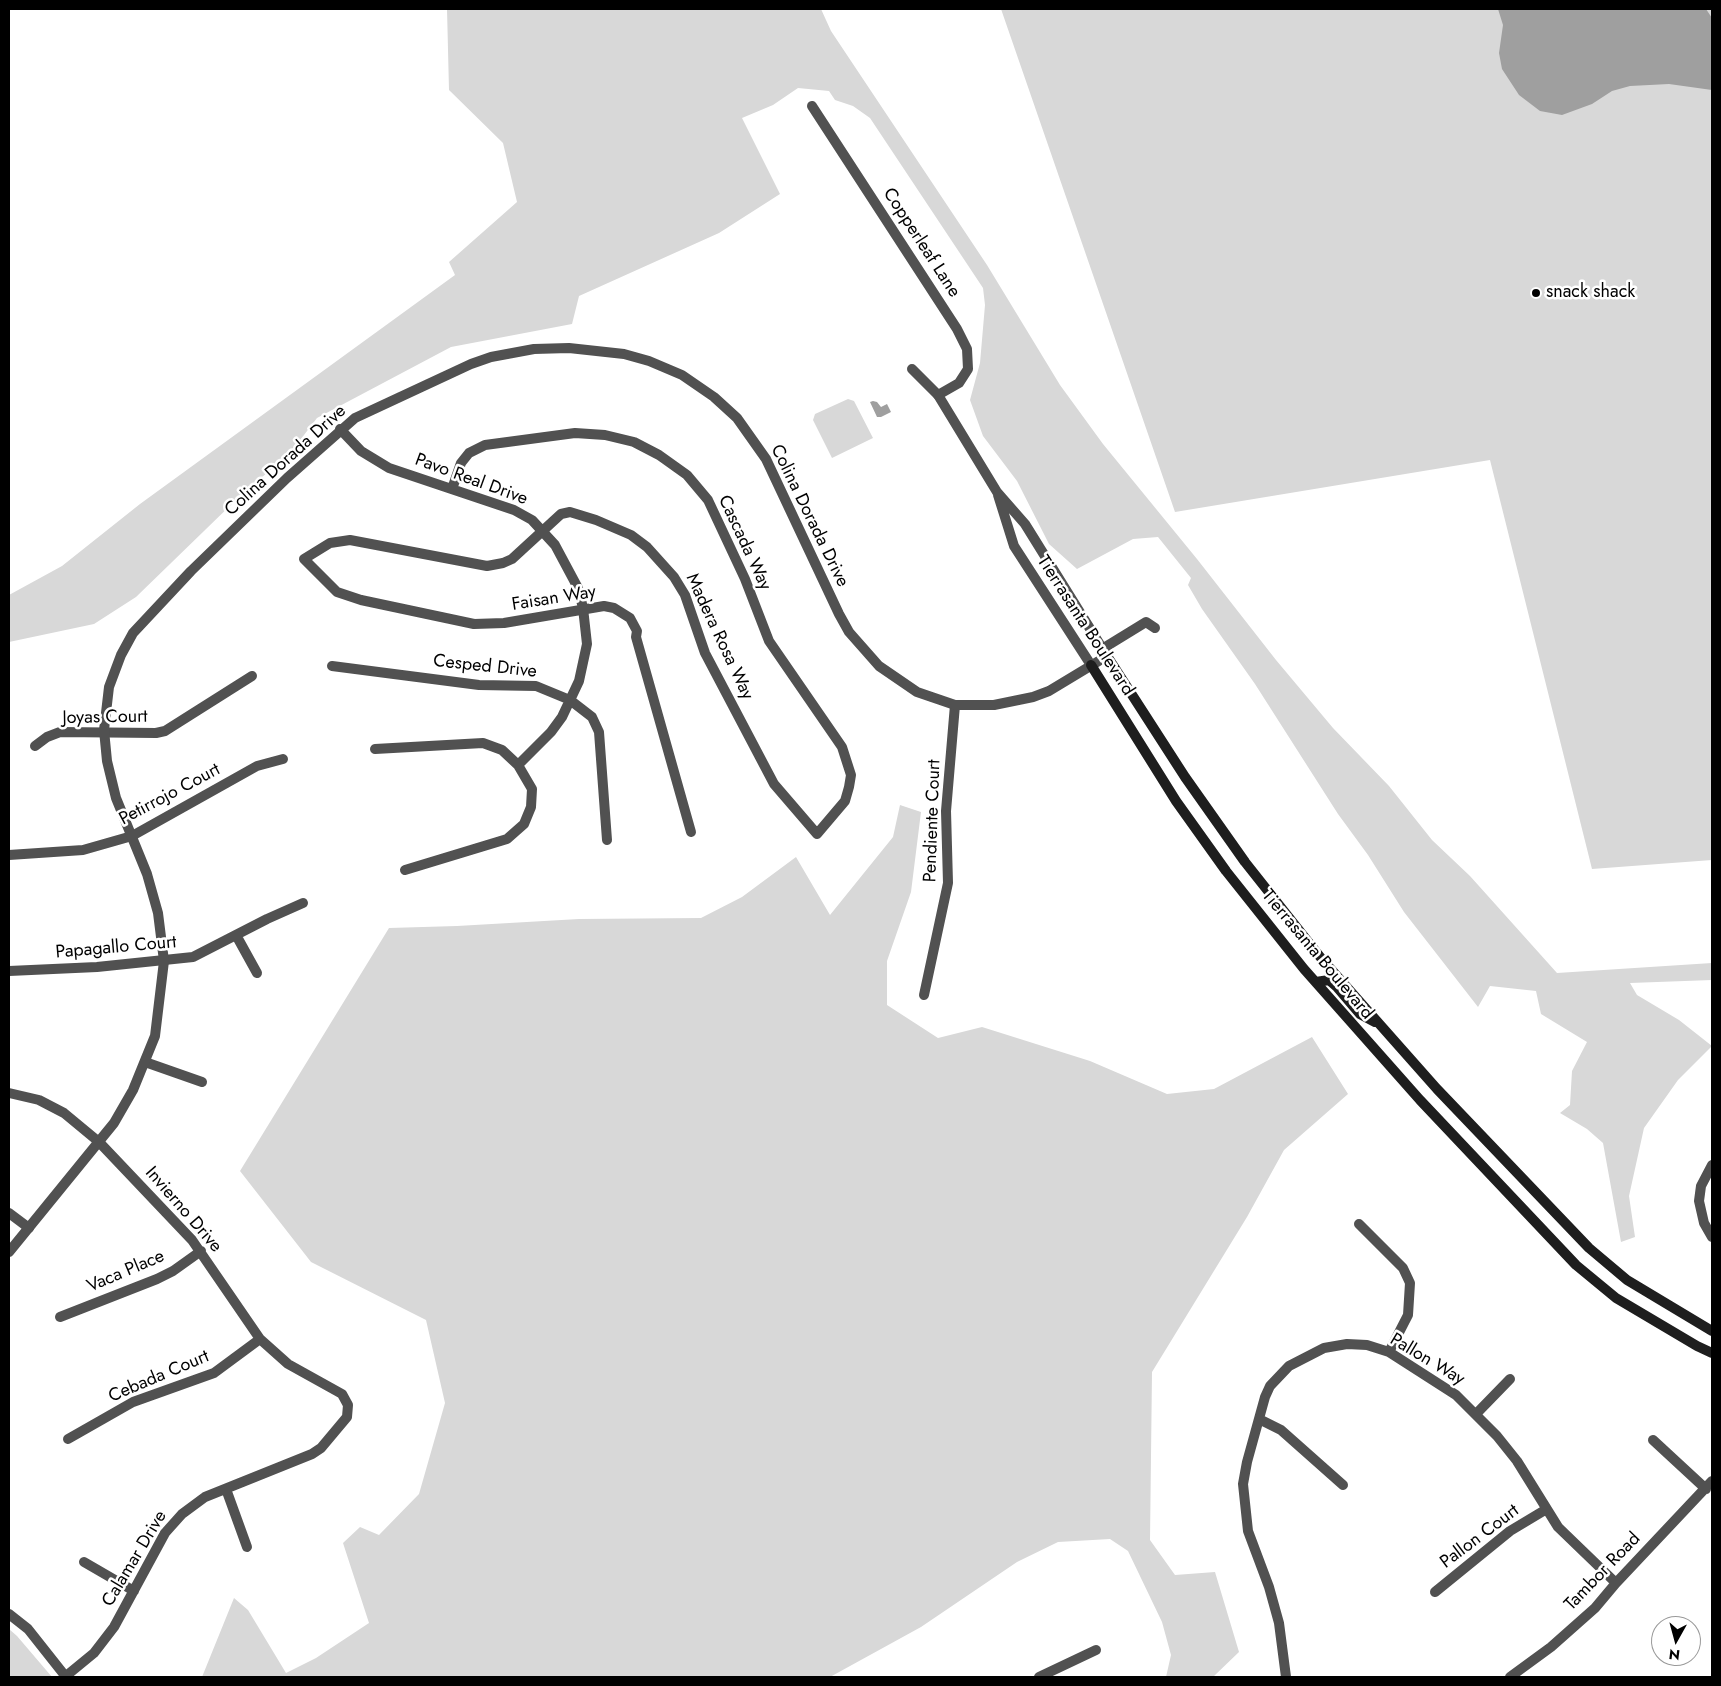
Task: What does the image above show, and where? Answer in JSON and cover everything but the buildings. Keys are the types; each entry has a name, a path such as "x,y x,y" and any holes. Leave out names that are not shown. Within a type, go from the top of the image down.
{"main road":[{"name":"Tierrasanta Boulevard","path":"1105,652 1185,777 1245,862 1321,958 1437,1089 1589,1248 1627,1280 1712,1330"},
{"name":"Tierrasanta Boulevard","path":"1091,665 1176,801 1226,871 1316,982 1420,1100 1576,1265 1616,1298 1712,1353"},
{"path":"1316,982 1328,980 1337,987 1360,1014 1379,1024"}],"street":[{"name":"Copperleaf Lane","path":"812,106 957,328 967,349 968,369 959,383 938,395"},
{"name":"Colina Dorada Drive","path":"9,1252 114,1123 133,1090 155,1036 164,961 158,913 147,874 116,798 107,761 104,734 109,687 121,655 133,633 191,571 340,429 376,407 471,364 534,349 569,348 624,354 650,361 682,375 714,397 737,418 766,459 850,632 879,666 917,692 955,705 994,704 1033,697 1049,691 1091,665 1105,652 1146,622 1155,628"},
{"name":"Tierrasanta Boulevard","path":"912,369 938,395 997,492 1025,524 1105,652"},
{"name":"Pavo Real Drive","path":"340,429 360,450 389,468 514,510 532,520 555,545 578,588 584,608 587,644 580,681 551,732 518,765"},
{"name":"Cascada Way","path":"452,489 461,463 469,453 485,445 575,433 605,435 634,442 659,455 687,475 708,500 745,578 769,640 842,747 851,775 849,788 845,801 817,834"},
{"name":"Tierrasanta Boulevard","path":"997,492 1014,546 1091,665"},
{"name":"Madera Rosa Way","path":"304,559 330,543 350,540 487,566 503,564 512,559 561,514 570,512 596,520 631,535 647,546 674,577 685,595 706,653 774,784 817,834"},
{"name":"Faisan Way","path":"304,559 337,592 361,600 474,624 504,623 584,608 614,608 630,618 637,631 636,637 692,832"},
{"name":"Cesped Drive","path":"332,666 479,685 536,686 570,700 592,716 599,732 607,840"},
{"name":"Joyas Court","path":"35,746 47,737 60,732 156,734 165,731 252,676"},
{"name":"Pendiente Court","path":"924,995 948,883 946,811 955,705"},
{"path":"375,749 483,743 502,750 518,765 532,789 531,807 524,824 507,839 405,870"},
{"name":"Petirrojo Court","path":"9,855 83,850 132,836 258,766 283,759"},
{"name":"Papagallo Court","path":"9,971 97,968 193,957 304,903"},
{"path":"236,935 257,973"},
{"path":"145,1062 202,1082"},
{"name":"Invierno Drive","path":"9,1093 39,1100 64,1113 99,1142 201,1251 260,1339 288,1364 342,1394 348,1405 347,1417"},
{"path":"1712,1165 1701,1186 1699,1201 1704,1223 1712,1237"},
{"path":"9,1213 29,1228"},
{"path":"1358,1224 1403,1268 1410,1283 1408,1315 1389,1352"},
{"name":"Vaca Place","path":"60,1317 157,1279 173,1271 201,1251"},
{"name":"Cebada Court","path":"68,1439 133,1402 214,1373 260,1339"},
{"name":"Pallon Way","path":"1286,1677 1279,1623 1269,1587 1248,1532 1244,1484 1247,1462 1270,1386 1289,1366 1307,1354 1324,1348 1347,1344 1367,1345 1389,1352 1456,1395 1476,1414 1517,1461 1545,1510 1558,1527 1616,1583"},
{"path":"1476,1414 1510,1379"},
{"name":"Calamar Drive","path":"66,1677 94,1653 114,1627 165,1533 182,1514 205,1497 312,1454 321,1448 347,1417"},
{"path":"1259,1419 1281,1430 1343,1485"},
{"path":"1653,1440 1709,1485"},
{"name":"Tambor Road","path":"1510,1677 1551,1647 1595,1608 1616,1583 1709,1485"},
{"path":"226,1489 247,1547"},
{"name":"Pallon Court","path":"1435,1592 1510,1531 1545,1510"},
{"path":"84,1562 134,1591"},
{"path":"9,1614 28,1629 66,1677"},
{"path":"1039,1677 1096,1650"}],"shaded area":[{"path":"447,9 821,9 831,31 987,265 1060,385 1103,444 1276,660 1333,728 1389,786 1432,840 1470,876 1557,973 1712,963 1712,980 1630,983 1637,995 1679,1020 1712,1046 1678,1080 1644,1128 1629,1196 1635,1237 1621,1242 1603,1143 1587,1129 1560,1113 1570,1105 1572,1071 1587,1042 1541,1014 1536,991 1490,986 1478,1007 1404,912 1368,855 1338,814 1255,684 1202,609 1188,585 1191,578 1158,537 1133,539 1077,569 1049,544 1017,481 983,436 970,400 980,363 985,305 983,288 870,118 853,106 835,100 829,91 798,88 773,105 742,118 780,194 719,233 579,296 572,324 451,347 317,418 291,452 238,498 136,597 94,624 9,642 9,595 62,566 140,504 455,275 449,262 517,202 503,143 449,90"},
{"path":"1001,9 1712,9 1712,860 1592,869 1490,460 1175,512"},
{"path":"1498,9 1706,9 1712,18 1712,90 1669,84 1630,86 1612,91 1592,104 1562,115 1540,111 1519,95 1502,69 1499,53 1503,25"},
{"path":"848,399 854,401 873,438 832,458 813,420 815,414"},
{"path":"870,402 877,402 881,407 887,404 891,412 877,417"},
{"path":"900,805 921,812 911,892 887,961 887,1005 938,1038 982,1027 1090,1061 1167,1094 1214,1089 1312,1037 1348,1094 1284,1150 1247,1217 1152,1372 1150,1540 1175,1575 1215,1572 1239,1652 1213,1677 1166,1677 1171,1655 1162,1622 1128,1551 1110,1539 1058,1542 1017,1562 921,1627 830,1677 202,1677 234,1598 248,1610 286,1673 316,1658 369,1623 343,1543 360,1527 379,1535 419,1494 445,1403 426,1320 311,1262 240,1171 389,928 579,919 701,918 742,897 796,857 830,915 893,837"},
{"path":"9,1629 17,1636 52,1677 9,1677"}],"place":[{"name":"snack shack","path":"1536,293"}]}
